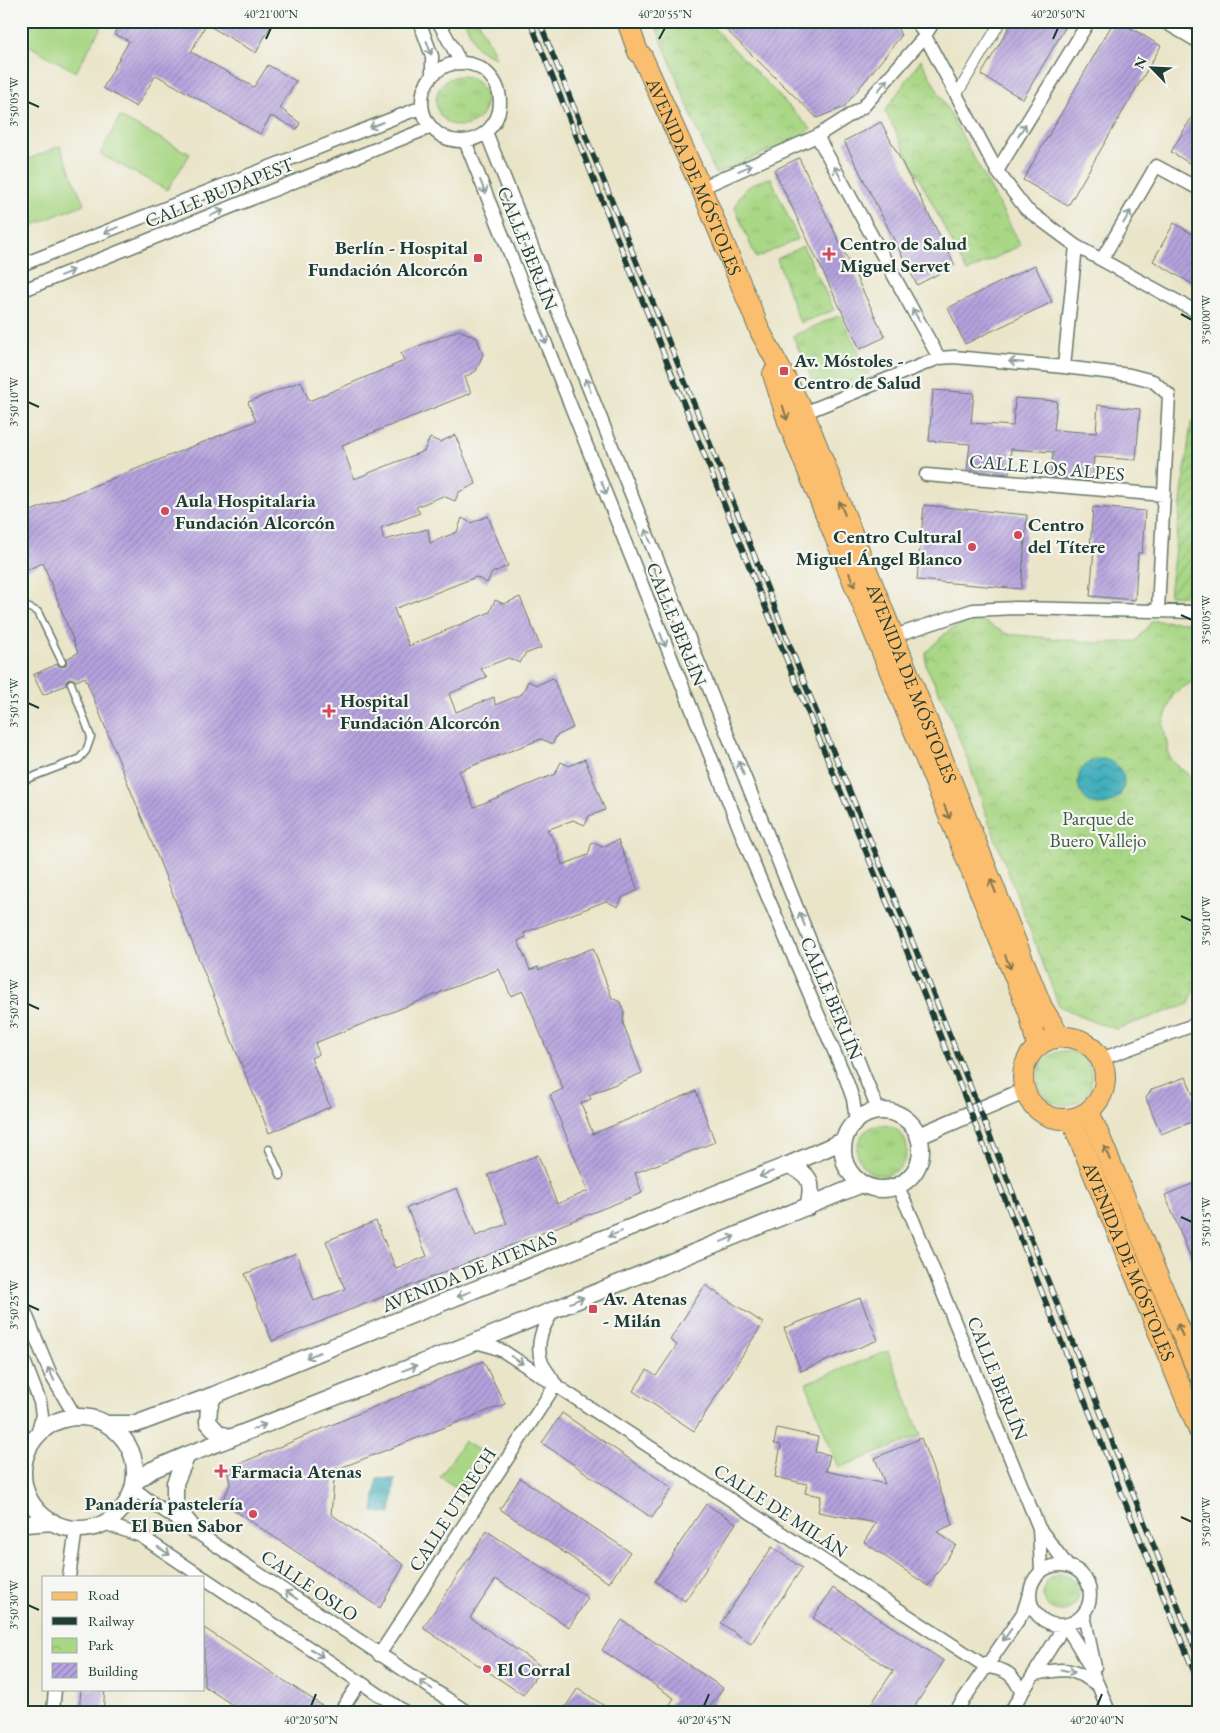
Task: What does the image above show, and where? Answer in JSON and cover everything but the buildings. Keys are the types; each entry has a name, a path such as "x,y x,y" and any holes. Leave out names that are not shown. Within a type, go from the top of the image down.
{"main road":[{"name":"AVENIDA DE MÓSTOLES","path":"626,21 638,52 642,56 701,188 761,333 788,422 1029,1012 1037,1046"},
{"name":"AVENIDA DE MÓSTOLES","path":"761,333 804,413 1042,1007 1060,1036"},
{"path":"1060,1036 1072,1037 1094,1049 1101,1060 1105,1073 1104,1087 1098,1100 1080,1115 1059,1119 1048,1116 1038,1110 1029,1101 1024,1091 1022,1078 1024,1066 1029,1055 1037,1046 1048,1039 1060,1036"},
{"name":"AVENIDA DE MÓSTOLES","path":"1080,1115 1199,1374"},
{"name":"AVENIDA DE MÓSTOLES","path":"1080,1115 1199,1431"}],"street":[{"path":"419,21 432,56 432,76"},
{"path":"438,21 462,63"},
{"path":"917,21 997,171 1026,209 1076,246 1199,313"},
{"path":"701,188 817,136 863,107 925,36 934,21"},
{"path":"957,94 1001,21"},
{"path":"997,171 1089,21"},
{"path":"1163,21 1199,42"},
{"path":"462,63 472,64 490,75 496,84 500,104 493,124 486,132 465,141 446,139 430,127 422,107 422,96 432,76 450,64 462,63"},
{"name":"CALLE BUDAPEST","path":"21,265 422,107"},
{"name":"CALLE BUDAPEST","path":"21,291 430,127"},
{"name":"CALLE BERLÍN","path":"486,132 878,1110"},
{"path":"817,136 939,358"},
{"name":"CALLE BERLÍN","path":"465,141 750,856 846,1079 853,1099 856,1120"},
{"path":"1102,259 1156,166 1199,189"},
{"path":"1064,367 1076,246"},
{"path":"804,413 939,358 954,357 1064,367 1130,375 1153,381 1169,395 1158,610"},
{"name":"CALLE LOS ALPES","path":"926,476 1164,496"},
{"path":"894,636 973,610 1016,608 1199,612"},
{"path":"1101,1060 1199,1022"},
{"path":"918,1136 1024,1091"},
{"path":"878,1110 891,1111 903,1116 912,1125 918,1136 921,1148 919,1161 914,1173 898,1187 883,1189 872,1188 862,1184 852,1176 842,1154 843,1141 848,1130 856,1120 866,1113 878,1110"},
{"name":"AVENIDA DE ATENAS","path":"108,1424 136,1424 214,1395 788,1165 843,1141"},
{"path":"788,1165 799,1170 810,1180 811,1193 808,1206"},
{"path":"134,1485 152,1470 187,1455 475,1342 862,1184"},
{"name":"CALLE BERLÍN","path":"898,1187 1039,1528 1067,1565"},
{"path":"21,1302 51,1375 75,1416"},
{"name":"CALLE DE MILÁN","path":"554,1310 541,1334 540,1346 542,1362 556,1384"},
{"name":"CALLE DE MILÁN","path":"475,1342 503,1351 556,1384 985,1666 1010,1673 1016,1680 1022,1694"},
{"path":"21,1354 41,1408 42,1415 37,1436"},
{"name":"CALLE UTRECH","path":"379,1655 556,1384"},
{"path":"214,1395 208,1407 208,1422 218,1433 231,1438"},
{"path":"75,1416 92,1418 108,1424 121,1434 130,1448 135,1465 134,1485 127,1503 117,1514 104,1523 90,1528 76,1529 64,1527 38,1512 29,1497 24,1480 23,1463 30,1446 37,1436 50,1424 75,1416"},
{"path":"187,1455 175,1483 175,1506 194,1530"},
{"name":"CALLE OSLO","path":"134,1485 154,1504 467,1712"},
{"path":"21,1525 53,1522"},
{"path":"104,1523 141,1536 201,1576"},
{"name":"CALLE BERLÍN","path":"1039,1528 1041,1571"},
{"path":"69,1576 76,1529"},
{"path":"955,1712 1023,1612 1031,1584 1041,1571 1050,1566 1067,1565 1076,1568 1083,1574 1088,1583 1090,1602 1084,1615 1071,1624 1051,1624 1042,1619 1033,1607 1030,1592"},
{"path":"205,1578 405,1712"},
{"path":"1084,1615 1098,1685"},
{"path":"1010,1712 1035,1674 1063,1625"},
{"path":"1063,1625 1081,1650 1109,1712"},
{"path":"1035,1674 1062,1669 1080,1673 1098,1685"},
{"path":"340,1712 360,1682"},
{"path":"53,1712 55,1690"}],"lane":[{"path":"21,604 27,605 38,612 62,662"},
{"path":"27,779 79,759 86,751 91,737 71,683"},
{"path":"270,1149 281,1176"}],"green space":[{"path":"21,21 91,21 101,27 76,72 21,41"},
{"path":"465,21 479,21 496,58 476,47"},
{"path":"654,21 707,21 811,129 803,136 715,174"},
{"path":"921,60 1021,245 967,272 885,111"},
{"path":"456,76 466,76 479,83 486,96 486,106 479,119 466,126 456,126 447,122 440,115 436,106 436,96 440,87 447,80"},
{"path":"120,117 190,154 167,190 100,154"},
{"path":"60,146 84,204 21,230 21,162"},
{"path":"771,178 798,239 756,258 735,208 740,196 748,187"},
{"path":"803,246 834,310 800,323 777,259"},
{"path":"840,315 869,373 836,387 815,387 793,336"},
{"path":"1199,419 1199,597 1169,595 1191,423"},
{"name":"Parque de Buero Vallejo","path":"977,618 1007,634 1100,643 1136,641 1152,621 1189,622 1198,678 1173,694 1163,724 1170,759 1192,778 1199,779 1199,977 1189,1004 1116,1029 1094,1022 1059,1006 986,814 969,763 949,713 926,666 926,652 948,631"},
{"path":"1060,1051 1070,1051 1080,1055 1088,1063 1092,1078 1088,1093 1080,1101 1070,1105 1060,1105 1050,1101 1042,1093 1038,1083 1038,1073 1042,1063 1050,1055"},
{"path":"877,1125 887,1125 900,1132 907,1145 907,1155 900,1168 887,1175 877,1175 868,1171 861,1164 857,1155 857,1145 861,1136 868,1129"},
{"path":"888,1351 921,1436 838,1468 806,1383"},
{"path":"464,1441 483,1453 459,1489 440,1477"},
{"path":"1061,1575 1068,1576 1074,1580 1078,1586 1078,1600 1074,1606 1068,1610 1061,1611 1054,1610 1048,1606 1044,1600 1043,1593 1044,1586 1048,1580 1054,1576"}],"water":[{"path":"1097,759 1105,759 1114,763 1120,769 1124,782 1120,795 1114,801 1105,805 1097,805 1088,801 1082,795 1078,786 1078,778 1082,769 1088,763"},
{"path":"377,1478 395,1479 391,1514 373,1512"}],"railway":[{"path":"530,21 800,693 900,934 1199,1684"},
{"path":"539,21 807,689 907,928 1199,1659"}],"place":[{"name":"Centro de Salud Miguel Servet","path":"829,254"},
{"name":"Berlín - Hospital Fundación Alcorcón","path":"478,258"},
{"name":"Av. Móstoles - Centro de Salud","path":"784,371"},
{"name":"Aula Hospitalaria Fundación Alcorcón","path":"165,511"},
{"name":"Centro del Títere","path":"1018,535"},
{"name":"Centro Cultural Miguel Ángel Blanco","path":"972,547"},
{"name":"Hospital Fundación Alcorcón","path":"329,711"},
{"name":"Av. Atenas - Milán","path":"593,1309"},
{"name":"Farmacia Atenas","path":"221,1471"},
{"name":"Panadería pastelería El Buen Sabor","path":"253,1514"},
{"name":"El Corral","path":"487,1669"}]}
